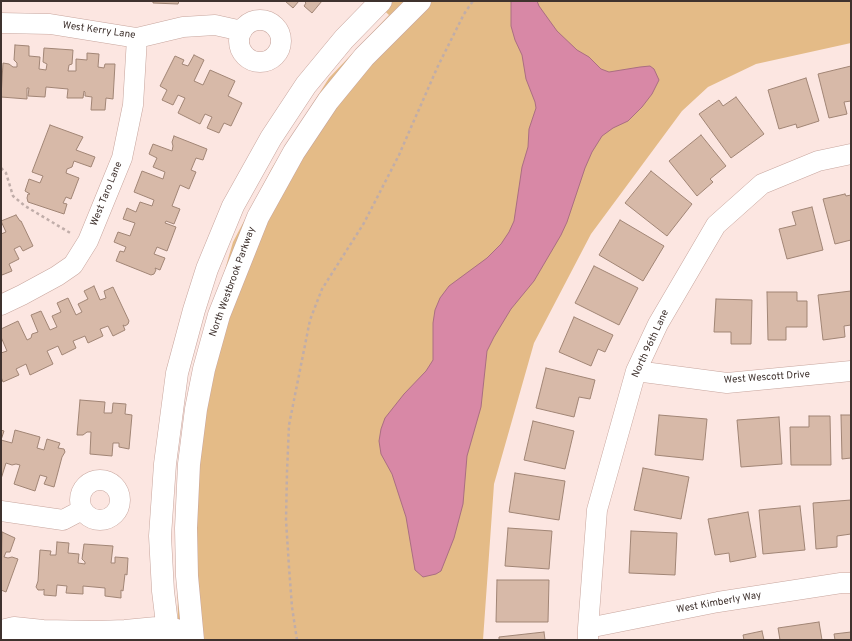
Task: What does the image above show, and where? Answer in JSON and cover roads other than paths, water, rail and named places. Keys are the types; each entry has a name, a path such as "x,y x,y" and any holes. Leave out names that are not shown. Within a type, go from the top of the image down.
{"street":[{"path":"168,633 160,536 165,464 177,373 194,310 208,269 233,206 271,138 306,85 344,39 381,1"},
{"name":"North Westbrook Parkway","path":"191,639 186,544 189,464 196,409 204,369 219,314 258,217 294,152 328,102 364,57 420,1"},
{"name":"West Kerry Lane","path":"1,23 50,24 137,38 183,27 215,25 242,31"},
{"name":"West Taro Lane","path":"1,305 29,292 73,265 86,244 122,158 133,105 137,38"},
{"name":"North 96th Lane","path":"588,634 596,510 636,371 658,324 716,225 762,184 818,161 851,154"},
{"name":"West Wescott Drive","path":"636,371 727,383 851,371"},
{"path":"1,510 63,520 82,510"},
{"name":"West Kimberly Way","path":"588,634 718,602 842,583 851,583"},
{"path":"1,631 14,628 43,631 125,631 168,633 191,639"}]}
